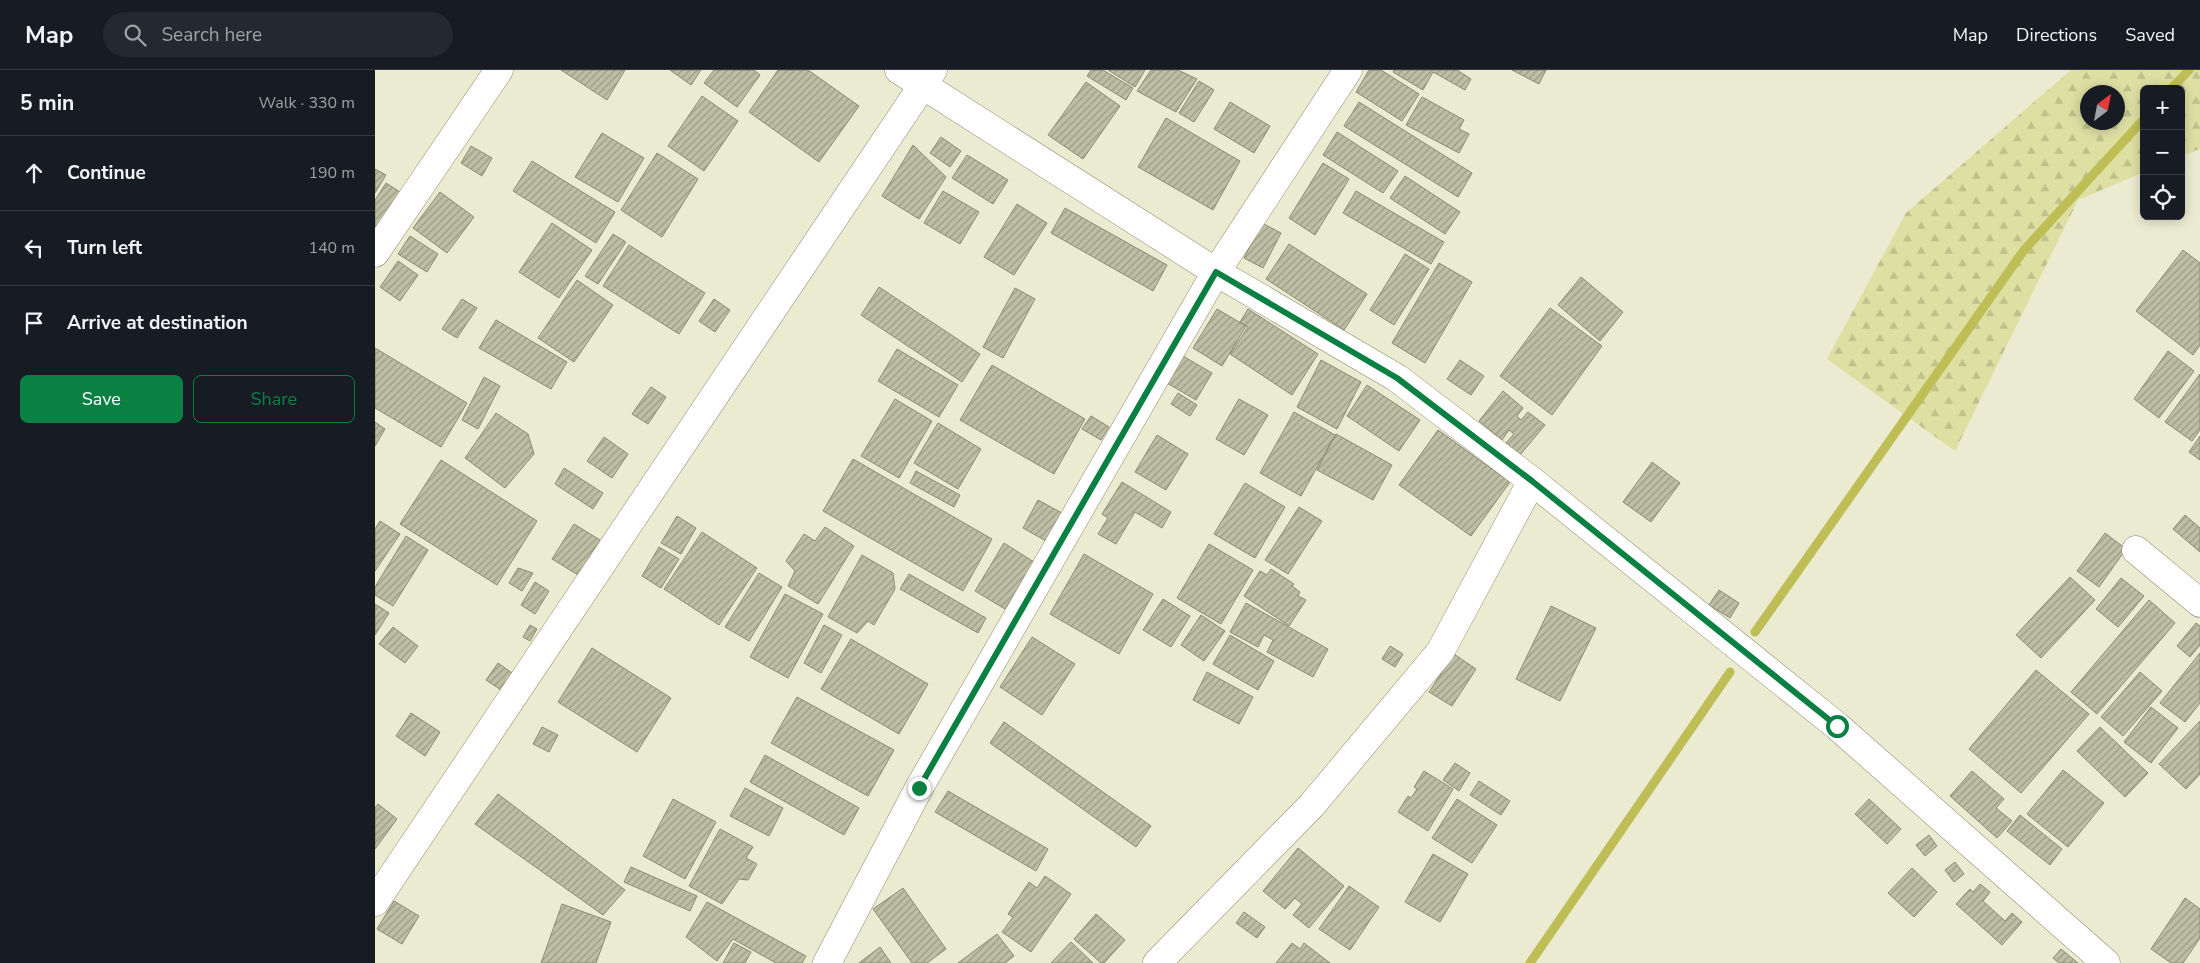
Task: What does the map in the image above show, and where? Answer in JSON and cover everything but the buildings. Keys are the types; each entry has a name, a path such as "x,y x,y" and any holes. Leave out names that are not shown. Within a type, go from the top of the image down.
{"street":[{"path":"375,253 499,70"},
{"path":"899,70 928,78 1216,272 1397,378 1532,481 1837,726 2106,963"},
{"path":"827,963 919,788 1216,272 1348,70"},
{"path":"375,902 928,78"},
{"path":"1157,963 1312,806 1440,652 1532,481"},
{"path":"2136,550 2200,603"}],"green space":[{"path":"2071,70 2200,70 2200,149 2185,155 2185,85 2140,85 2140,174 2078,200 1955,451 1827,359 1906,213"}],"waterway":[{"path":"2175,85 2189,70"},
{"path":"1755,632 2024,250 2140,123"},
{"path":"1530,963 1730,672"}],"route":[{"path":"919,788 1216,272 1397,378 1532,481 1837,726"}]}
